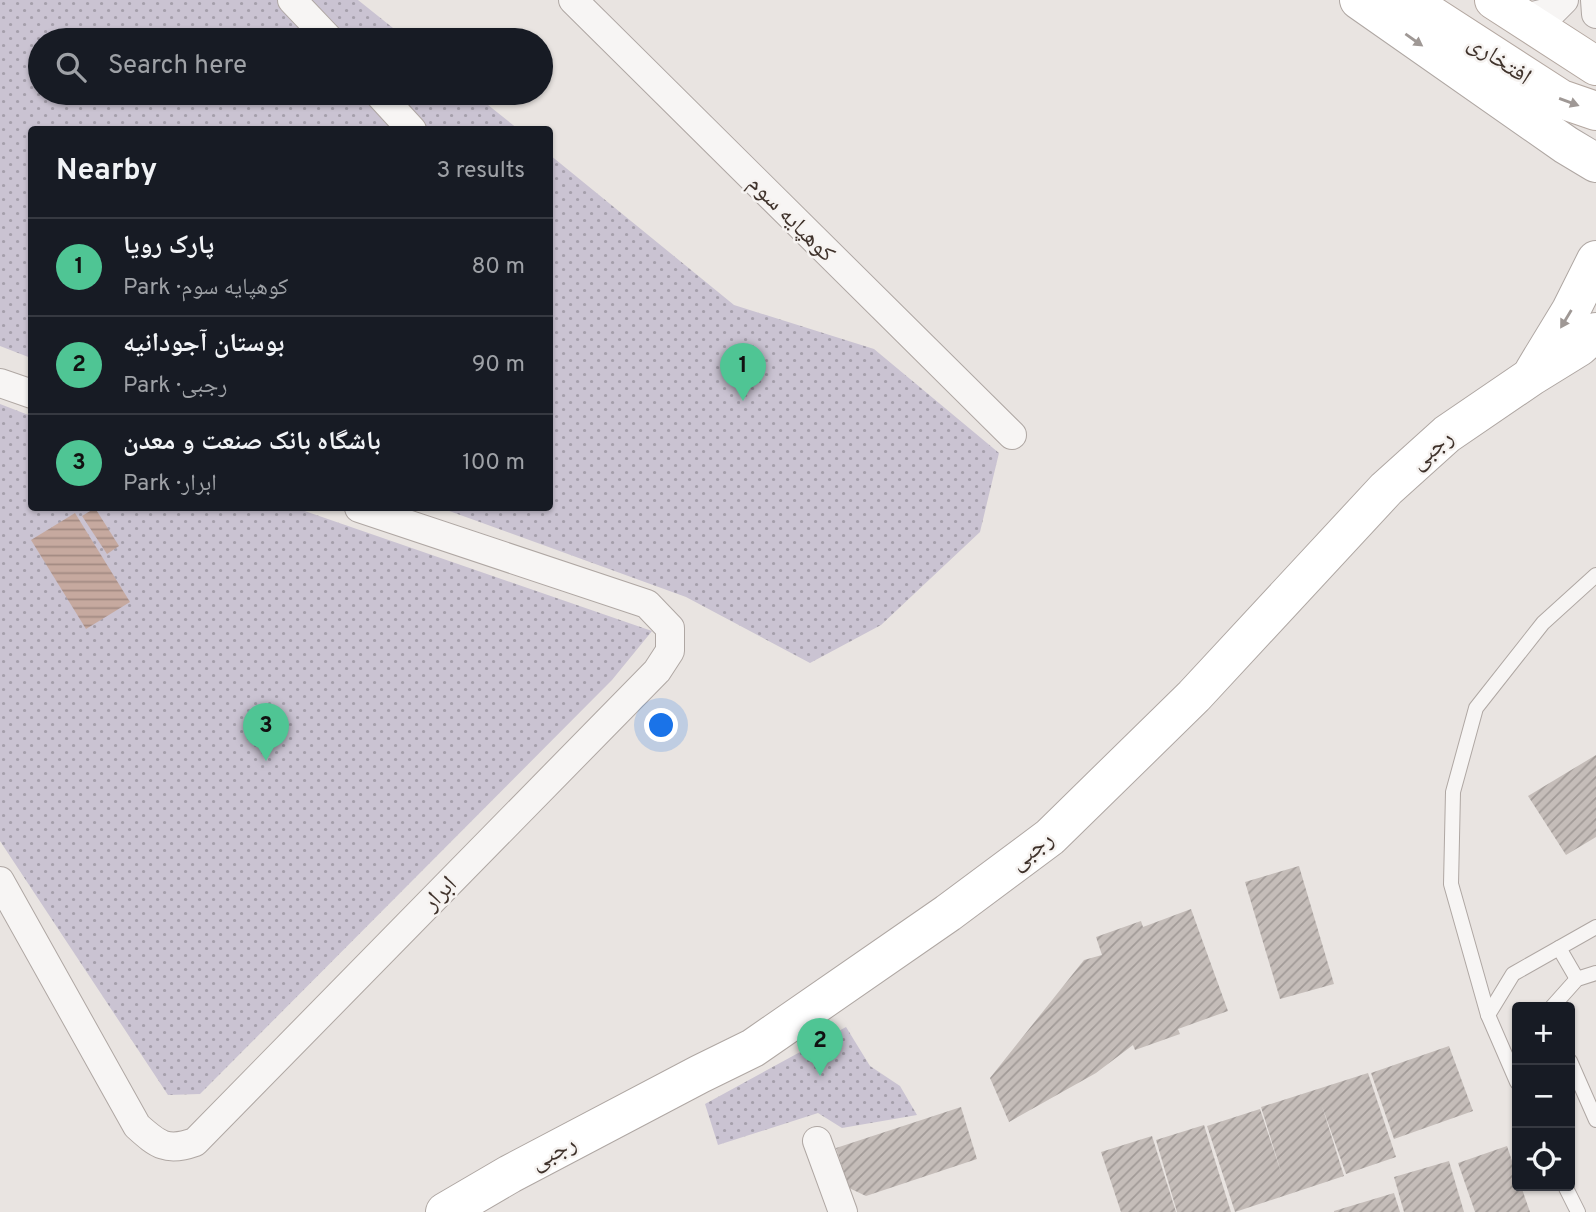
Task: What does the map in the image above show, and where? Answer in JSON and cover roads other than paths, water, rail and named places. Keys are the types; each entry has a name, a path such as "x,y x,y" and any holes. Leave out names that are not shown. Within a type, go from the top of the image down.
{"main road":[{"path":"1359,0 1581,154 1596,180"},
{"name":"افتخاری","path":"1408,0 1561,99 1596,111"},
{"name":"افتخاری","path":"1507,9 1596,66"},
{"name":"رجبی","path":"1532,376 1571,310 1596,260"},
{"name":"رجبی","path":"444,1212 510,1174 753,1048 948,913 1050,837 1194,696 1386,489 1447,434 1579,347 1596,332"}],"street":[{"path":"292,0 319,28"},
{"name":"کوهپایه سوم","path":"573,0 1012,435"},
{"path":"1507,9 1553,10 1564,0"},
{"path":"1595,0 1596,14"},
{"path":"389,105 408,126"},
{"path":"0,383 28,393"},
{"name":"ابرار","path":"0,881 137,1126 154,1141 177,1148 195,1142 657,671 670,651 670,628 647,604 368,511"},
{"path":"817,1141 843,1212"}],"lane":[{"path":"1512,1070 1488,1015 1451,884 1453,792 1476,708 1543,623 1596,575"},
{"path":"1488,1015 1513,974 1596,927"},
{"path":"1559,948 1577,979"},
{"path":"1556,1002 1577,979 1596,973"},
{"path":"1572,1065 1596,1120"},
{"path":"1568,1191 1578,1212"}],"place":[{"name":"پارک رویا","path":"743,401"},
{"name":"باشگاه بانک صنعت و معدن","path":"266,761"},
{"name":"بوستان آجودانیه","path":"820,1076"}]}
